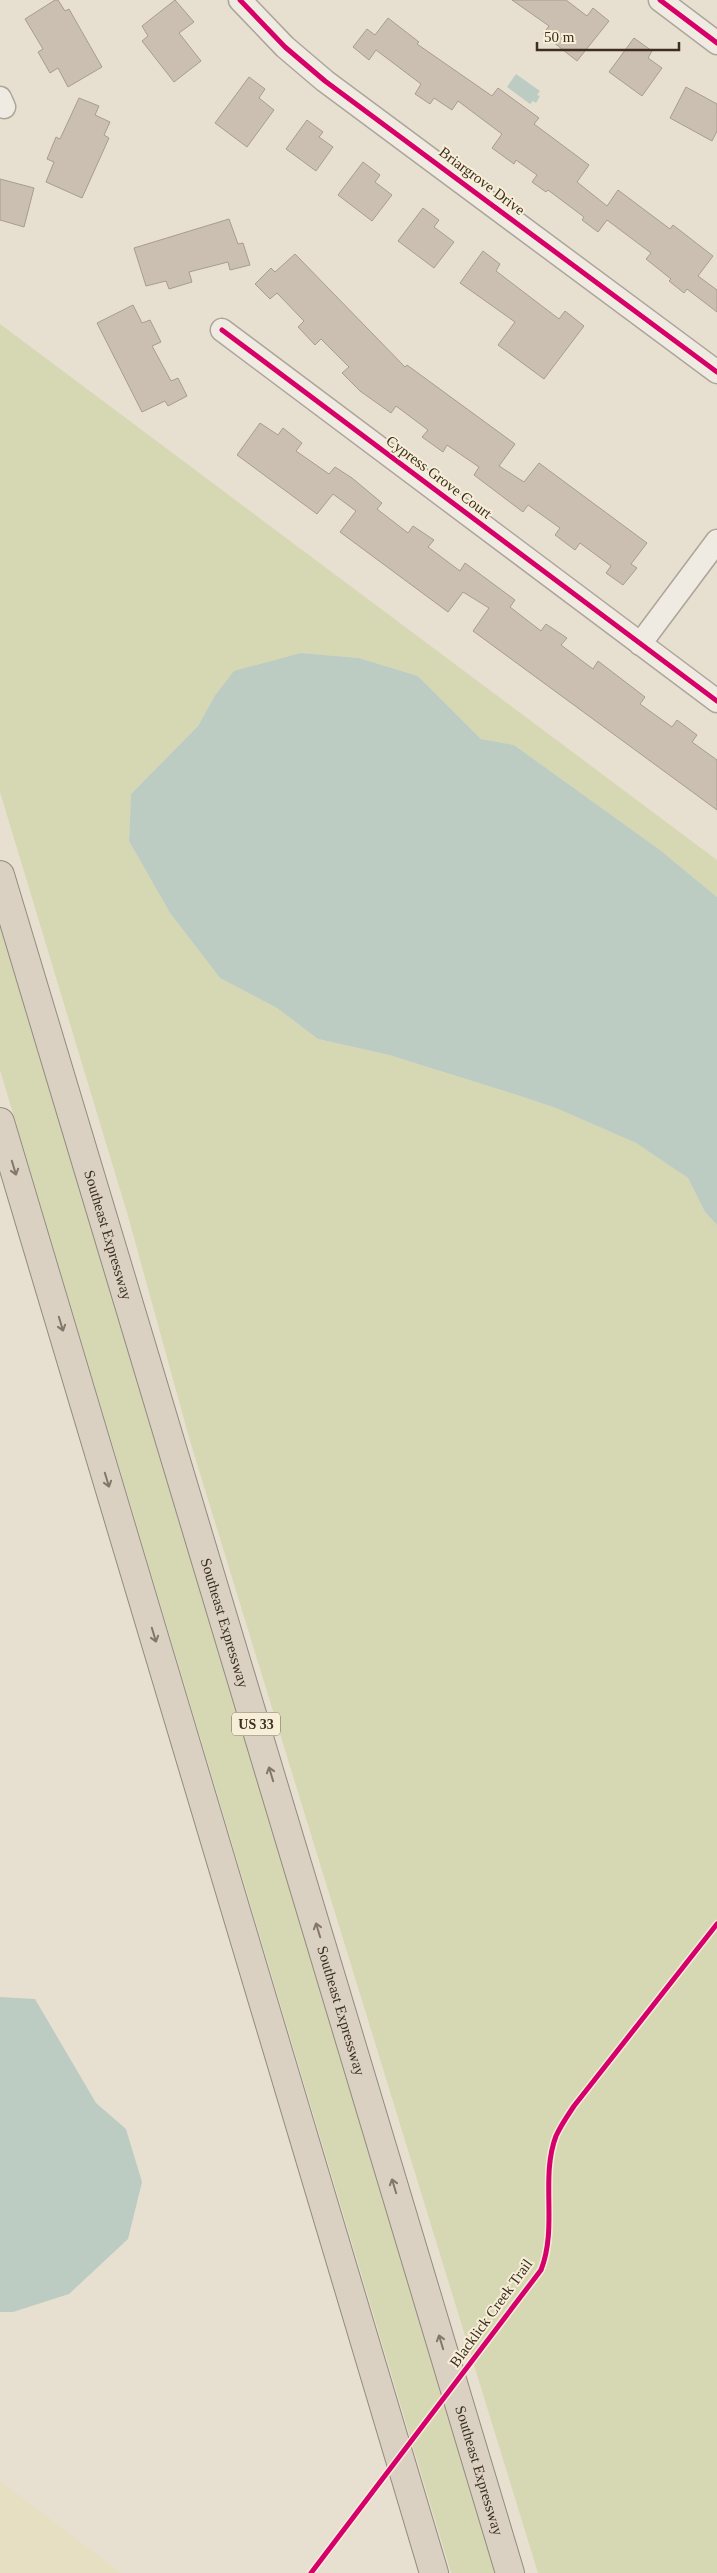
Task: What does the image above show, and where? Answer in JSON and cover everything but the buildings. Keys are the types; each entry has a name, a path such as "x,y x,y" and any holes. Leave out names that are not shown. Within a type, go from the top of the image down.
{"highway":[{"name":"Southeast Expressway","path":"0,875 510,2573"},
{"path":"0,1122 434,2573"}],"street":[{"name":"Briargrove Drive","path":"240,0 285,47 325,80 717,372"},
{"path":"660,0 717,42"},
{"name":"Cypress Grove Court","path":"222,330 717,701"},
{"path":"640,644 717,541"}],"shaded area":[{"path":"516,74 540,91 537,95 540,96 536,103 533,101 530,104 507,87"},
{"path":"301,653 359,658 418,676 481,739 514,745 660,850 717,897 717,1225 705,1212 688,1178 636,1143 556,1108 517,1095 389,1055 318,1039 277,1008 220,978 170,913 129,841 131,794 198,726 214,697 234,671"},
{"path":"0,1997 35,1999 96,2103 126,2129 142,2182 128,2239 69,2294 13,2312 0,2312"},
{"path":"0,2481 121,2573 0,2573"}],"green space":[{"path":"0,324 717,860 717,897 660,850 514,745 481,739 418,676 359,658 301,653 214,697 198,726 131,794 129,841 170,913 220,978 277,1008 318,1039 389,1055 517,1095 556,1108 636,1143 688,1178 705,1212 717,1225 717,2573 538,2573 190,1441 128,1216 0,792"},
{"path":"0,919 496,2573 451,2573 0,1070"}],"cycle path":[{"path":"240,0 285,47 325,81 717,372"},
{"path":"660,0 717,43"},
{"path":"222,330 717,701"},
{"name":"Blacklick Creek Trail","path":"311,2573 541,2270 546,2254 548,2237 551,2152 558,2132 574,2106 717,1924"}]}
